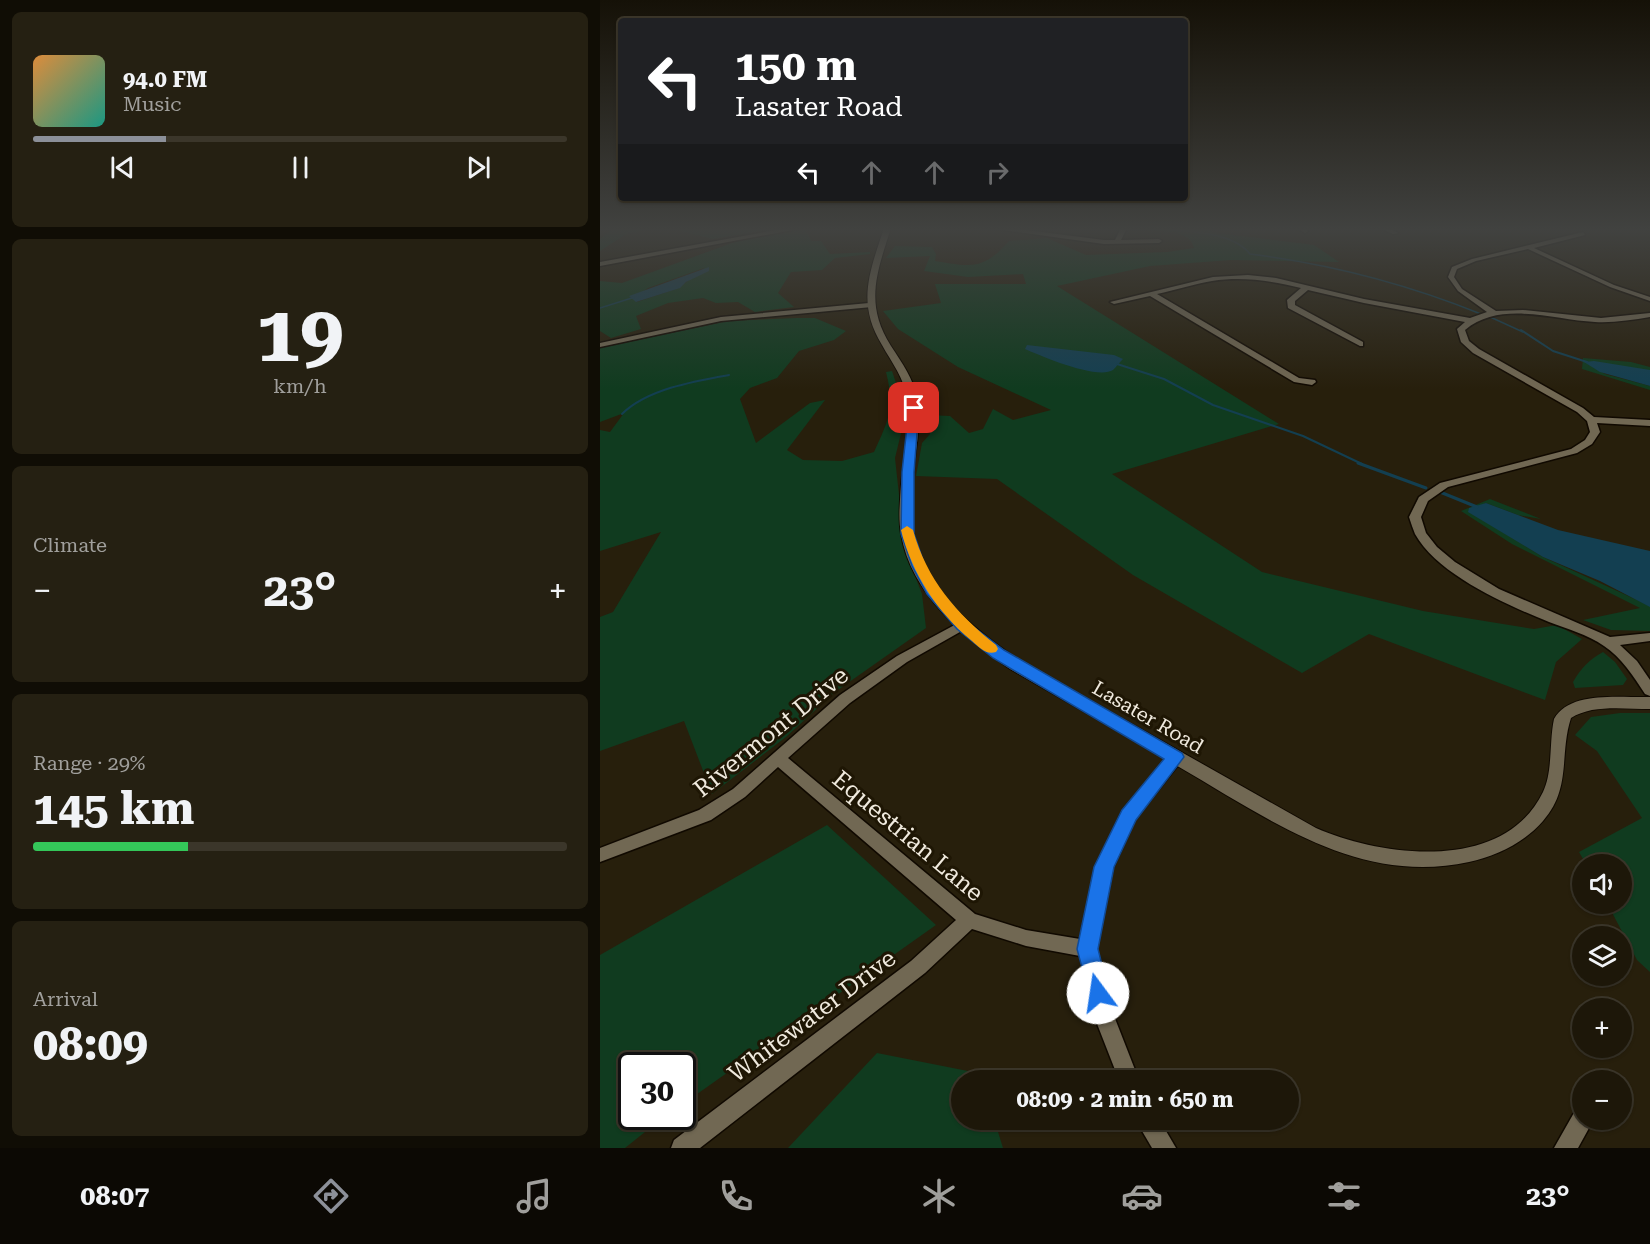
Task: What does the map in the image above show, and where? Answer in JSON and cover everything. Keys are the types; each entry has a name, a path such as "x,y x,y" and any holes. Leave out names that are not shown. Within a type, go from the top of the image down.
{"street":[{"name":"Lasater Road","path":"872,282 869,305 875,328 907,380 914,408 907,505 910,544 932,591 962,625 1015,665 1309,833 1330,842 1379,856 1432,860 1477,852 1499,844 1532,821 1551,794 1556,780 1561,723 1571,710 1585,705 1650,703"},
{"path":"1114,302 1201,282"},
{"path":"1280,282 1468,320 1494,312 1604,320 1650,315"},
{"path":"1454,282 1456,286 1494,312"},
{"path":"1602,282 1650,299"},
{"path":"1306,288 1291,300 1292,306 1360,344"},
{"path":"1150,293 1297,380 1312,382"},
{"path":"600,345 721,319 869,305"},
{"path":"1468,320 1461,329 1465,342 1476,351 1573,406 1591,420 1594,429 1593,436 1574,451 1470,477 1434,490 1419,504 1416,523 1428,544 1452,565 1526,606 1608,642 1629,660 1650,691"},
{"path":"1591,420 1650,423"},
{"name":"Rivermont Drive","path":"600,855 705,815 739,793 845,699 902,659 962,625"},
{"path":"1608,642 1650,637"},
{"path":"1125,1070 1104,1016 1087,949 1104,867 1129,815 1176,757"},
{"name":"Equestrian Lane","path":"777,759 969,920 1026,938 1087,949"},
{"name":"Whitewater Drive","path":"682,1148 918,967 969,920"},
{"path":"1153,1130 1165,1148"},
{"path":"1565,1148 1576,1130"}],"green space":[{"path":"600,282 666,282 648,288 633,298 637,302 679,288 687,282 785,282 778,293 794,307 755,312 738,302 716,303 703,298 668,303 636,316 641,329 611,338 600,331"},
{"path":"1025,282 1078,282 1057,286 1279,424 1112,474 1262,572 1423,611 1534,629 1557,625 1582,639 1556,662 1545,700 1369,634 1302,673 1133,575 997,479 916,476 922,443 930,434 928,415 950,416 969,433 983,429 993,409 1013,420 1051,410 958,367 898,329 883,311 941,303 935,284 1026,284"},
{"path":"815,318 846,331 834,340 799,351 777,378 750,388 740,399 756,443 810,403 825,400 787,450 803,460 842,461 874,452 889,413 890,395 886,372 892,371 906,413 895,458 905,550 922,594 926,628 835,692 786,737 712,794 684,721 600,751 600,617 613,612 661,532 600,551 600,430 610,432 624,413 600,422 600,348 728,321"},
{"path":"1583,358 1631,362 1650,367 1650,371 1585,362 1605,374 1650,386 1650,390 1582,369"},
{"path":"1490,499 1541,519 1518,515 1486,503 1468,511 1543,557 1650,606 1650,631 1611,630 1583,620 1640,608 1512,544 1461,511"},
{"path":"1603,652 1615,662 1627,679 1623,685 1575,688 1573,682 1579,673 1589,661"},
{"path":"1620,713 1650,713 1650,972 1637,960 1632,950 1632,926 1619,926 1613,914 1632,914 1632,854 1580,854 1579,852 1642,818 1597,751 1575,735 1591,717"},
{"path":"827,825 936,925 696,1095 696,1052 618,1052 618,1130 648,1130 625,1148 600,1148 600,955"},
{"path":"877,1053 963,1070 951,1070 951,1130 997,1130 1003,1148 788,1148"}],"water":[{"path":"669,282 687,282 680,288 636,302 629,296"},
{"path":"1027,345 1114,355 1123,359 1113,370 1095,372 1043,357 1025,349"},
{"path":"1594,361 1650,370 1650,386 1600,372 1584,362"},
{"path":"1486,503 1558,530 1650,551 1650,607 1600,581 1543,557 1468,512 1469,508"}],"waterway":[{"path":"1388,282 1481,314"},
{"path":"600,308 635,297"},
{"path":"1488,316 1523,332"},
{"path":"1521,330 1553,351 1587,362"},
{"path":"1117,364 1164,379 1213,405 1303,436 1362,464"},
{"path":"622,414 632,405 658,392 687,383 729,375"},
{"path":"1358,463 1426,488"},
{"path":"1440,492 1477,507"}],"slow traffic":[{"path":"907,530 913,553 932,591 971,634 991,649"}],"route":[{"path":"914,408 908,472 907,534 918,566 932,591 971,634 999,654 1040,680 1176,757 1129,815 1104,867 1087,949 1098,993"}]}
